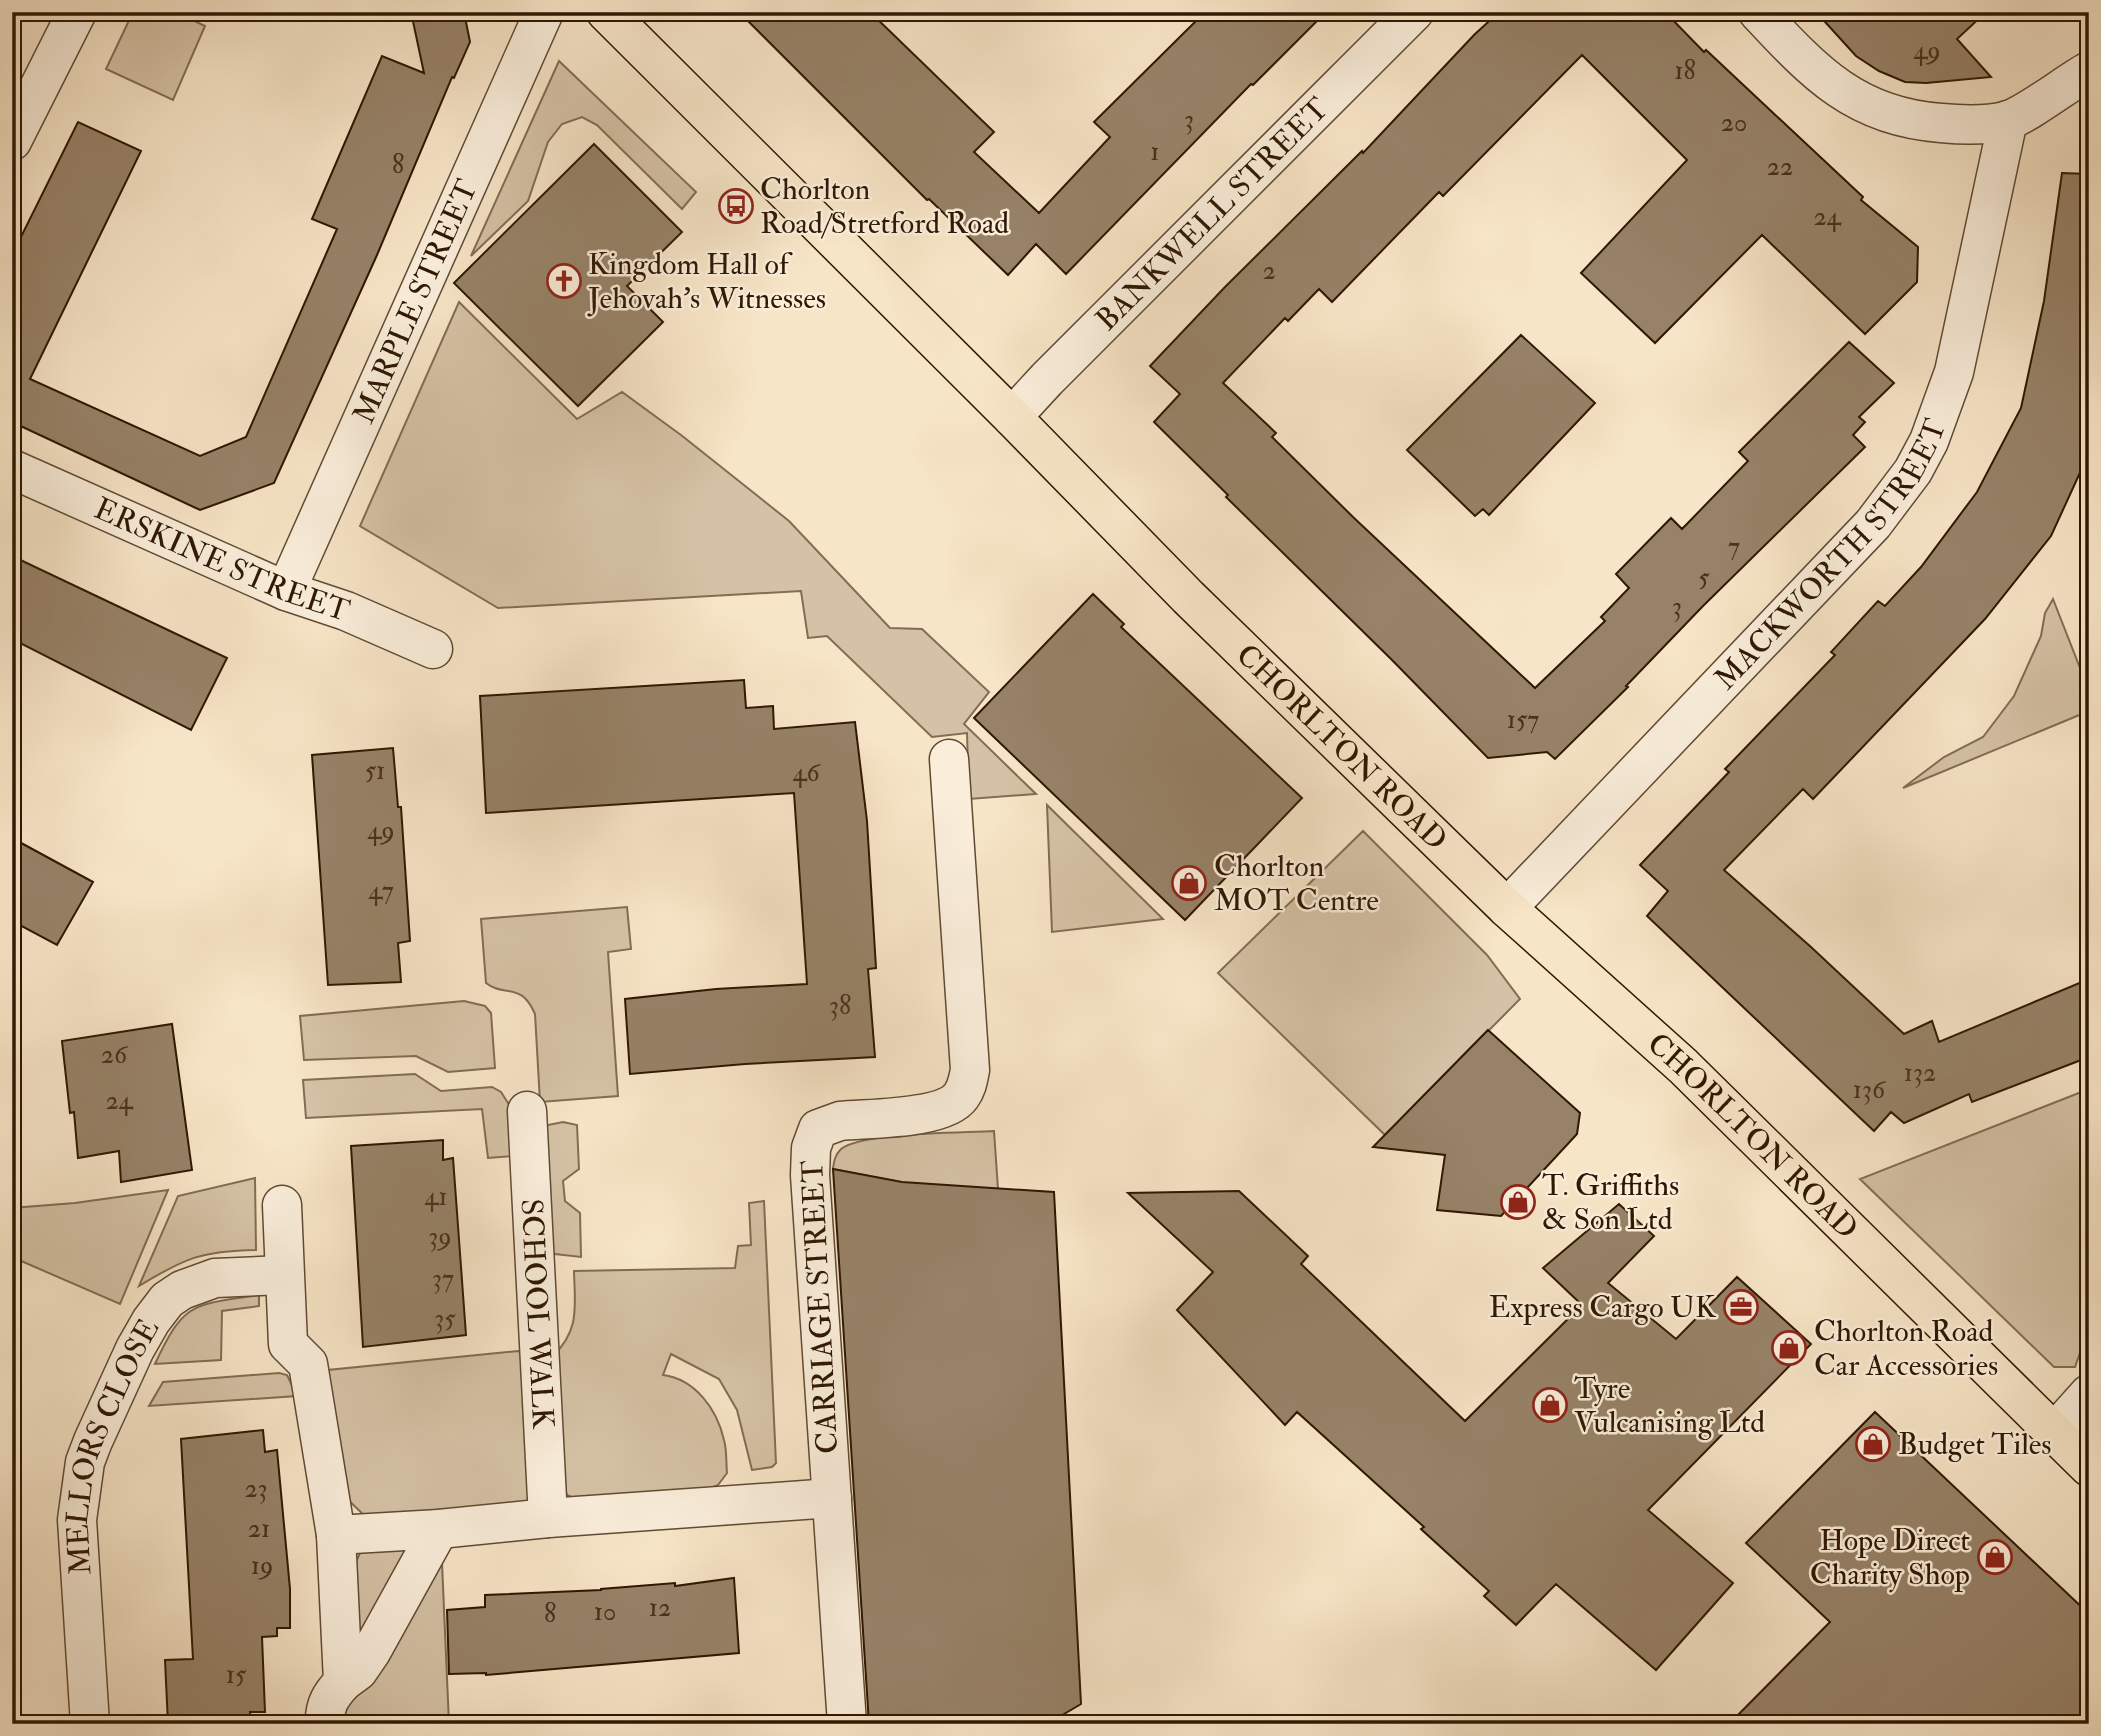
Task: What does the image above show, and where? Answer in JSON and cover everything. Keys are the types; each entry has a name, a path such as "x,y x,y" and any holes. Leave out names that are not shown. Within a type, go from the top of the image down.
{"main road":[{"name":"CHORLTON ROAD","path":"606,12 1012,417 1188,597 1507,908 1684,1066 2089,1467"}],"street":[{"path":"12,141 77,12"},
{"name":"MARPLE STREET","path":"286,592 544,12"},
{"name":"BANKWELL STREET","path":"1012,417 1414,12"},
{"path":"1758,12 1820,75 1850,97 1882,113 1915,121 1955,124 2008,120 2089,71"},
{"name":"MACKWORTH STREET","path":"1507,908 1865,533 1888,507 1913,471 1929,441 1954,372 2008,120"},
{"name":"ERSKINE STREET","path":"12,469 286,592 346,611 433,649"},
{"name":"CARRIAGE STREET","path":"847,1724 810,1175 811,1148 818,1129 829,1124 933,1112 960,1098 967,1085 970,1070 949,759"},
{"name":"SCHOOL WALK","path":"527,1111 548,1518"},
{"path":"282,1205 286,1335 288,1344 308,1364 337,1535 343,1682"},
{"name":"MELLORS CLOSE","path":"90,1724 77,1520 85,1462 93,1441 135,1349 167,1300 182,1290 215,1278 283,1275"},
{"path":"2054,1433 2089,1394"},
{"path":"337,1535 832,1498"},
{"path":"325,1724 324,1713 330,1695 358,1671 439,1529"}],"shaded area":[{"path":"133,12 176,12 205,26 173,100 106,69"},
{"path":"559,61 696,192 682,209 597,125 582,117 562,124 548,142 528,201 471,256"},
{"path":"459,302 577,419 622,392 789,521 890,628 922,629 989,692 964,724 1036,794 969,799 967,733 932,737 827,636 808,638 801,591 498,608 360,526"},
{"path":"2053,599 2089,691 2089,711 1903,788 1944,757 1983,737 2014,696 2041,636 2045,613"},
{"path":"1047,805 1163,919 1052,932"},
{"path":"1363,831 1487,955 1520,999 1385,1135 1218,973"},
{"path":"627,907 631,949 608,952 618,1096 540,1102 535,1014 524,997 486,983 481,919"},
{"path":"464,1001 485,1006 491,1013 495,1068 448,1072 416,1056 304,1060 300,1016"},
{"path":"415,1074 441,1091 492,1087 501,1092 510,1106 512,1156 488,1158 482,1109 306,1118 303,1080"},
{"path":"2089,1089 2089,1327 2075,1367 2054,1367 1860,1179"},
{"path":"563,1122 577,1125 579,1169 563,1181 565,1201 580,1213 581,1257 546,1253 538,1127"},
{"path":"994,1131 998,1189 905,1183 833,1169 837,1154 852,1143 890,1136"},
{"path":"255,1178 256,1250 221,1252 194,1258 139,1286 178,1196"},
{"path":"168,1190 120,1304 12,1257 12,1208 75,1203"},
{"path":"764,1201 776,1463 772,1467 752,1470 737,1410 719,1379 671,1354 663,1375 685,1382 703,1397 710,1407 721,1428 727,1473 718,1485 701,1492 583,1502 567,1495 563,1482 552,1357 572,1328 575,1307 574,1271 735,1268 738,1246 751,1245 749,1203"},
{"path":"259,1295 259,1306 222,1311 221,1360 155,1364 174,1328 193,1310 219,1301"},
{"path":"518,1351 526,1354 534,1497 523,1509 371,1522 341,1493 328,1370"},
{"path":"279,1373 287,1375 297,1396 149,1406 163,1382"},
{"path":"426,1538 357,1660 355,1564 360,1553"},
{"path":"441,1540 449,1724 342,1724 342,1704"}],"building":[{"path":"411,12 464,12 470,42 454,78 452,77 377,255 274,483 200,510 12,422 12,255 78,122 141,151 30,379 200,456 246,437 337,229 312,219 382,56 424,73"},
{"path":"739,12 870,12 994,132 974,152 1039,213 1110,137 1094,122 1205,12 1326,12 1253,85 1251,84 1066,274 1036,244 1008,275 927,200"},
{"path":"1499,12 1665,12 1704,52 1706,50 1863,197 1861,200 1918,247 1917,282 1865,334 1762,235 1655,343 1581,273 1687,160 1582,55 1443,196 1439,192 1332,302 1319,289 1288,321 1285,318 1223,383 1276,433 1272,437 1353,517 1535,688 1605,621 1601,617 1629,588 1616,574 1671,518 1682,529 1748,461 1739,452 1849,342 1894,383 1859,417 1865,422 1853,435 1865,447 1703,606 1626,686 1628,687 1555,759 1547,752 1488,758 1154,422 1180,394 1150,366 1225,287 1362,151 1363,153"},
{"path":"1816,12 1986,12 1957,39 1991,77 1926,83 1905,82 1879,71 1856,56"},
{"path":"594,144 682,232 627,286 663,322 578,406 454,283"},
{"path":"2062,173 2089,174 2089,453 2051,536 1985,619 1813,799 1803,789 1724,870 1904,1034 1932,1021 1939,1042 2089,979 2089,1057 1972,1102 1969,1094 1904,1123 1891,1112 1874,1131 1647,916 1668,891 1640,865 1729,772 1725,769 1835,655 1831,652 1878,601 1885,606 1921,567 1977,492 2021,408 2044,301"},
{"path":"1521,335 1595,403 1489,515 1483,509 1475,516 1407,450"},
{"path":"12,556 227,658 191,730 12,639"},
{"path":"1093,594 1124,624 1121,627 1302,798 1185,920 974,718"},
{"path":"744,680 746,708 773,706 774,729 855,722 867,821 876,968 868,969 875,1057 630,1074 625,999 716,989 807,984 794,793 486,813 480,696"},
{"path":"393,748 398,807 401,807 410,941 398,943 401,982 328,985 312,755"},
{"path":"12,838 93,882 57,945 12,921"},
{"path":"172,1024 192,1170 121,1182 119,1151 78,1158 74,1112 70,1113 62,1041"},
{"path":"1488,1030 1580,1113 1577,1134 1501,1216 1437,1210 1445,1155 1373,1147"},
{"path":"443,1140 443,1160 453,1158 466,1335 363,1347 351,1146"},
{"path":"833,1169 902,1182 1054,1192 1081,1704 1047,1724 869,1724"},
{"path":"1239,1191 1308,1256 1301,1264 1465,1421 1582,1305 1543,1268 1619,1204 1654,1236 1608,1283 1676,1339 1737,1277 1811,1344 1648,1510 1733,1583 1656,1670 1556,1584 1516,1625 1484,1596 1489,1591 1421,1529 1424,1527 1297,1412 1285,1425 1177,1310 1213,1272 1128,1193"},
{"path":"1875,1412 2089,1614 2089,1724 1729,1724 1830,1622 1746,1543"},
{"path":"263,1430 265,1452 277,1450 290,1589 290,1628 277,1628 277,1636 262,1637 265,1712 250,1712 251,1724 168,1724 165,1660 193,1659 181,1439"},
{"path":"734,1578 739,1653 486,1675 449,1674 447,1610 485,1607 485,1595 601,1590 675,1583 675,1586"}],"place":[{"name":"Chorlton Road/Stretford Road","path":"736,206"},
{"name":"Kingdom Hall of Jehovah's Witnesses","path":"564,281"},
{"name":"Chorlton MOT Centre","path":"1189,883"},
{"name":"T. Griffiths & Son Ltd","path":"1518,1202"},
{"name":"Express Cargo UK","path":"1741,1307"},
{"name":"Chorlton Road Car Accessories","path":"1789,1348"},
{"name":"Tyre Vulcanising Ltd","path":"1550,1405"},
{"name":"Budget Tiles","path":"1873,1444"},
{"name":"Hope Direct Charity Shop","path":"1995,1557"}]}
